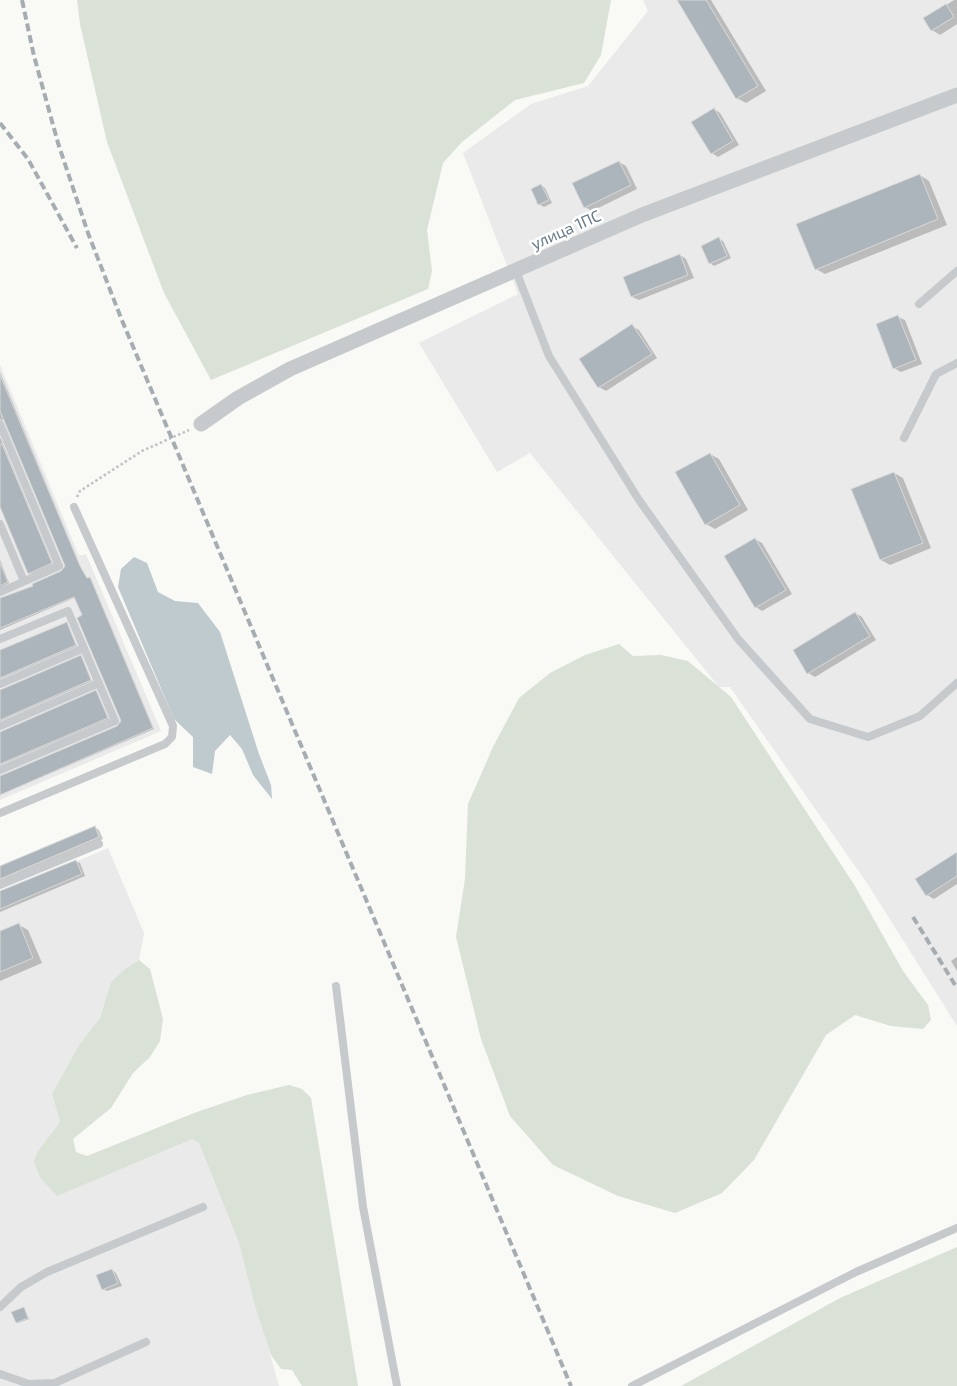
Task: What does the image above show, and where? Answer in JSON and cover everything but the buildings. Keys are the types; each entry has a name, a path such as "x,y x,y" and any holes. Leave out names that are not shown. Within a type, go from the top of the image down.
{"street":[{"name":"улица 1ПС","path":"201,424 238,398 290,369 642,216 957,94"}],"lane":[{"path":"516,271 549,356 639,500 738,639 810,719 868,738 920,716 957,683"},
{"path":"919,304 957,271"},
{"path":"904,438 936,374 957,363"},
{"path":"0,424 2,433 60,566 0,592"},
{"path":"0,813 165,744 172,737 173,726 74,507"},
{"path":"0,524 24,582"},
{"path":"0,639 68,611 115,721 0,770"},
{"path":"0,684 84,648"},
{"path":"0,726 99,683"},
{"path":"0,886 99,844"},
{"path":"336,986 363,1206 397,1386"},
{"path":"0,1307 21,1288 47,1272 203,1207"},
{"path":"632,1386 856,1272 957,1228"},
{"path":"0,1374 29,1384 55,1383 146,1342"}],"path":[{"path":"74,507 80,491 142,451 171,440 201,424"}],"shaded area":[{"path":"77,0 611,0 601,55 584,83 515,100 462,142 443,163 427,230 432,271 428,289 211,380 164,293 107,142 80,24"},
{"path":"643,0 957,0 957,1026 869,886 730,687 719,687 530,453 497,472 419,343 518,294 463,153 531,104 588,86 648,11"},
{"path":"0,365 79,556 86,554 161,731 0,800"},
{"path":"134,557 147,563 158,592 175,601 198,603 220,632 259,754 271,785 272,799 253,775 242,749 230,735 215,751 212,774 193,767 193,737 174,719 118,587 121,569"},
{"path":"619,644 633,656 661,655 688,661 731,697 855,886 903,971 928,1005 931,1020 923,1029 891,1026 855,1015 826,1035 754,1160 722,1193 675,1213 618,1196 553,1165 510,1116 481,1039 456,937 465,879 468,804 493,747 519,698 550,673 585,655"},
{"path":"108,848 144,933 139,960 126,968 111,982 100,1018 79,1045 52,1094 60,1122 38,1151 40,1177 192,1139 199,1143 239,1243 279,1386 0,1386 0,894"},
{"path":"139,960 150,969 163,1019 160,1041 150,1057 133,1073 111,1108 73,1139 76,1152 87,1156 194,1113 247,1095 289,1085 302,1089 311,1098 358,1386 302,1386 292,1370 281,1369 271,1355 256,1309 239,1243 199,1143 192,1139 57,1196 40,1177 34,1161 38,1151 60,1122 52,1094 79,1045 100,1018 111,982 126,968"},
{"path":"957,1247 957,1386 681,1386 840,1298"}],"railway":[{"path":"22,0 34,56 58,143 88,233 121,318 571,1386"},
{"path":"0,123 28,159 77,248"},
{"path":"913,917 957,988"}]}
